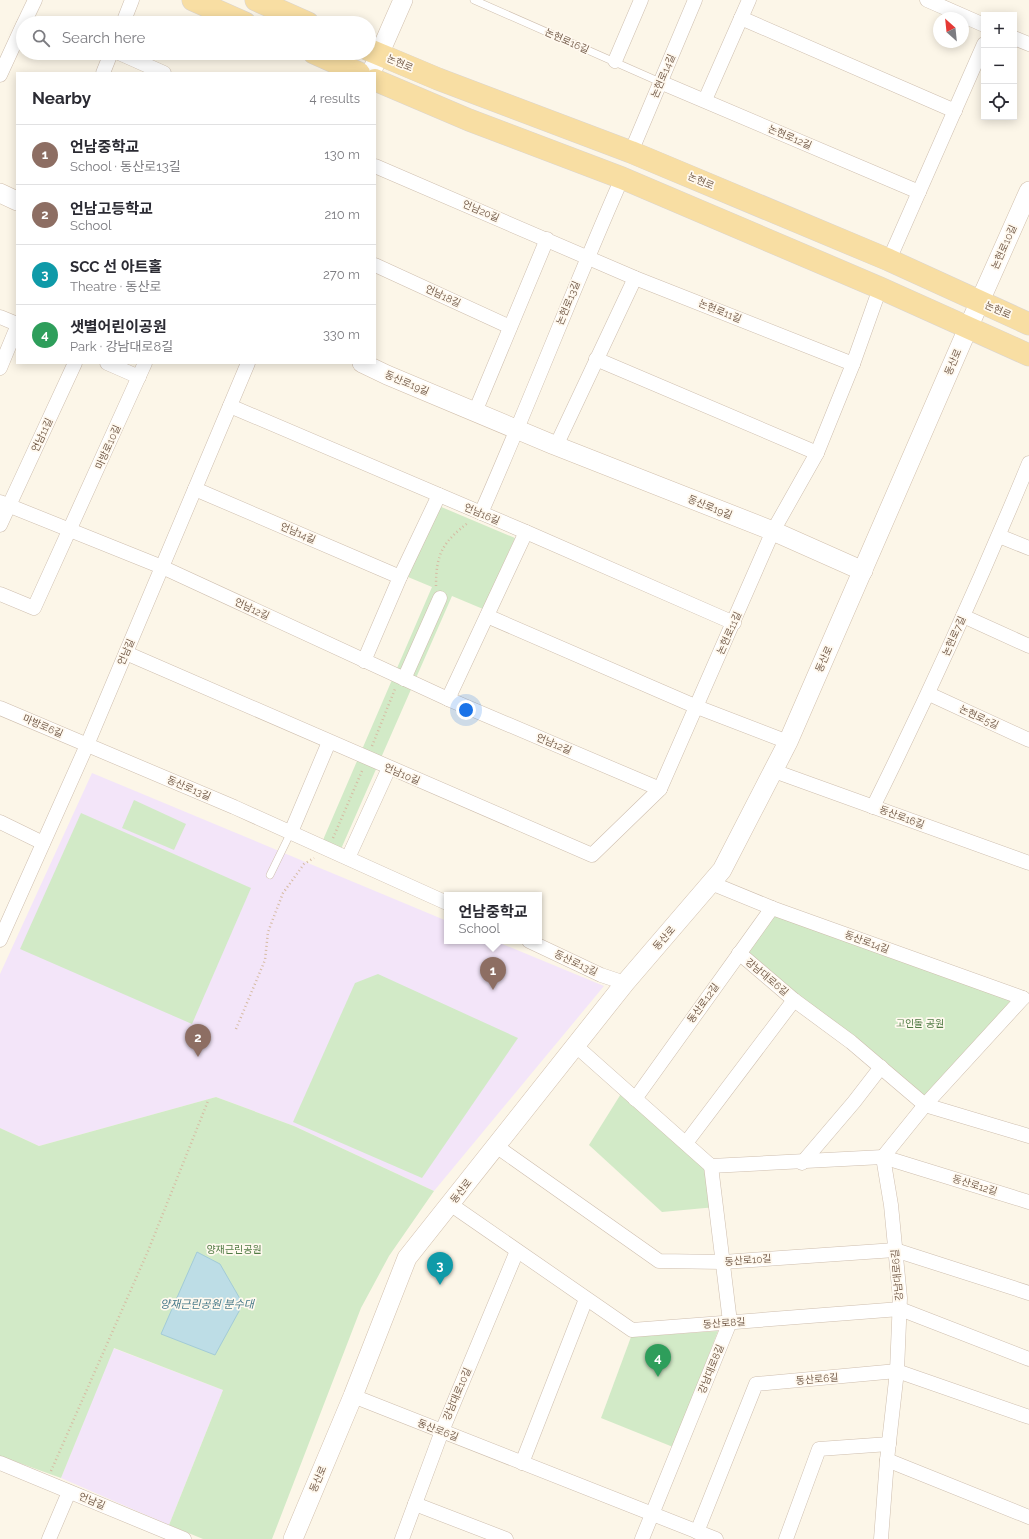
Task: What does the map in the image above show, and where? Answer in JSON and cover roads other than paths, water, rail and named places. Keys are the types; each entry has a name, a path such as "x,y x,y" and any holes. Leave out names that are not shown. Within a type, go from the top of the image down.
{"main road":[{"path":"192,0 229,16"},
{"path":"256,0 292,16"},
{"path":"330,60 357,72"},
{"name":"논현로","path":"376,60 438,79 631,152 889,260 1029,324"},
{"path":"376,80 469,120 622,178 880,288 1029,355"}],"street":[{"path":"28,16 35,0"},
{"path":"126,16 132,0"},
{"path":"376,53 403,0"},
{"path":"615,61 641,0"},
{"name":"논현로14길","path":"631,152 695,0"},
{"path":"704,100 749,0"},
{"path":"930,1 981,24"},
{"path":"741,18 955,111"},
{"path":"1017,39 1029,44"},
{"path":"0,75 16,41"},
{"path":"889,260 982,48"},
{"path":"103,72 109,60"},
{"path":"135,60 162,72"},
{"name":"논현로12길","path":"660,82 919,192"},
{"name":"언남20길","path":"376,166 587,257"},
{"name":"논현로13길","path":"518,430 587,257 622,178"},
{"name":"논현로10길","path":"979,302 1029,191"},
{"path":"475,412 547,239"},
{"name":"논현로11길","path":"587,257 635,278 853,364"},
{"name":"언남18길","path":"376,265 510,327"},
{"path":"556,446 635,278"},
{"name":"논현로11길","path":"660,789 773,531 817,453 853,364 880,288"},
{"name":"동산로","path":"293,1539 353,1396 407,1258 625,984 722,870 788,742 979,302"},
{"path":"0,317 16,324"},
{"path":"0,368 16,329"},
{"path":"596,359 817,453"},
{"name":"언남11길","path":"0,525 4,504 74,364"},
{"path":"109,364 139,377"},
{"name":"마방로10길","path":"70,530 145,364"},
{"name":"언남길","path":"0,940 126,653 248,364"},
{"name":"동산로19길","path":"364,364 556,446 773,531 863,571"},
{"name":"언남16길","path":"230,406 526,532 734,623"},
{"path":"480,513 518,430"},
{"name":"논현로7길","path":"873,807 929,694 999,536 1029,463"},
{"name":"언남14길","path":"195,489 400,577"},
{"path":"364,661 400,577 439,495"},
{"path":"4,504 162,567"},
{"path":"0,594 34,608 70,530"},
{"path":"448,699 526,532"},
{"path":"999,536 1029,548"},
{"name":"언남12길","path":"162,567 448,699 660,789"},
{"path":"404,679 440,598"},
{"path":"487,616 697,707 788,742"},
{"path":"963,616 1029,646"},
{"name":"언남10길","path":"126,653 592,856 660,789"},
{"name":"논현로5길","path":"929,694 1029,740"},
{"name":"마방로6길","path":"0,708 86,745"},
{"path":"291,832 329,742"},
{"name":"동산로13길","path":"86,745 291,832 444,902"},
{"path":"348,858 389,768"},
{"name":"동산로16길","path":"774,771 1029,863"},
{"path":"0,822 43,843"},
{"name":"동산로14길","path":"711,883 772,908 1026,997"},
{"name":"동산로12길","path":"635,1099 772,908"},
{"name":"동산로13길","path":"535,944 625,984"},
{"name":"강남대로6길","path":"739,954 794,1000 881,1067 925,1105"},
{"path":"883,1157 925,1105 1026,997"},
{"path":"686,1143 794,1000"},
{"path":"576,1046 711,1166"},
{"path":"802,1163 854,1102 881,1067"},
{"path":"925,1105 1029,1136"},
{"name":"동산로10길","path":"496,1146 659,1261 723,1262 895,1250 1029,1293"},
{"name":"동산로12길","path":"711,1166 802,1163 883,1157 1029,1202"},
{"name":"강남대로6길","path":"881,1539 887,1460 898,1371 900,1309 891,1205 883,1157"},
{"name":"강남대로8길","path":"642,1539 730,1322 711,1166"},
{"name":"동산로8길","path":"450,1204 632,1330 900,1309 1029,1359"},
{"name":"강남대로10길","path":"402,1539 442,1431 517,1251"},
{"path":"522,1463 586,1299"},
{"name":"동산로6길","path":"697,1532 756,1384 898,1371 1029,1417"},
{"name":"동산로6길","path":"353,1396 716,1539"},
{"path":"786,1539 819,1449 889,1444"},
{"path":"887,1460 1029,1517"},
{"name":"언남길","path":"0,1463 184,1539"},
{"path":"49,1539 69,1492"},
{"path":"414,1504 506,1539"}],"lane":[{"name":"논현로16길","path":"474,0 660,82"},
{"path":"270,876 291,832"}],"water":[{"name":"양재근린공원 분수대","path":"197,1252 220,1264 243,1304 215,1355 161,1334"}],"place":[{"name":"언남중학교","path":"493,990"},
{"name":"언남고등학교","path":"198,1057"},
{"name":"SCC 선 아트홀","path":"440,1285"},
{"name":"샛별어린이공원","path":"658,1377"}],"park label":[{"name":"고인돌 공원","path":"920,1023"},
{"name":"양재근린공원","path":"234,1249"}]}
